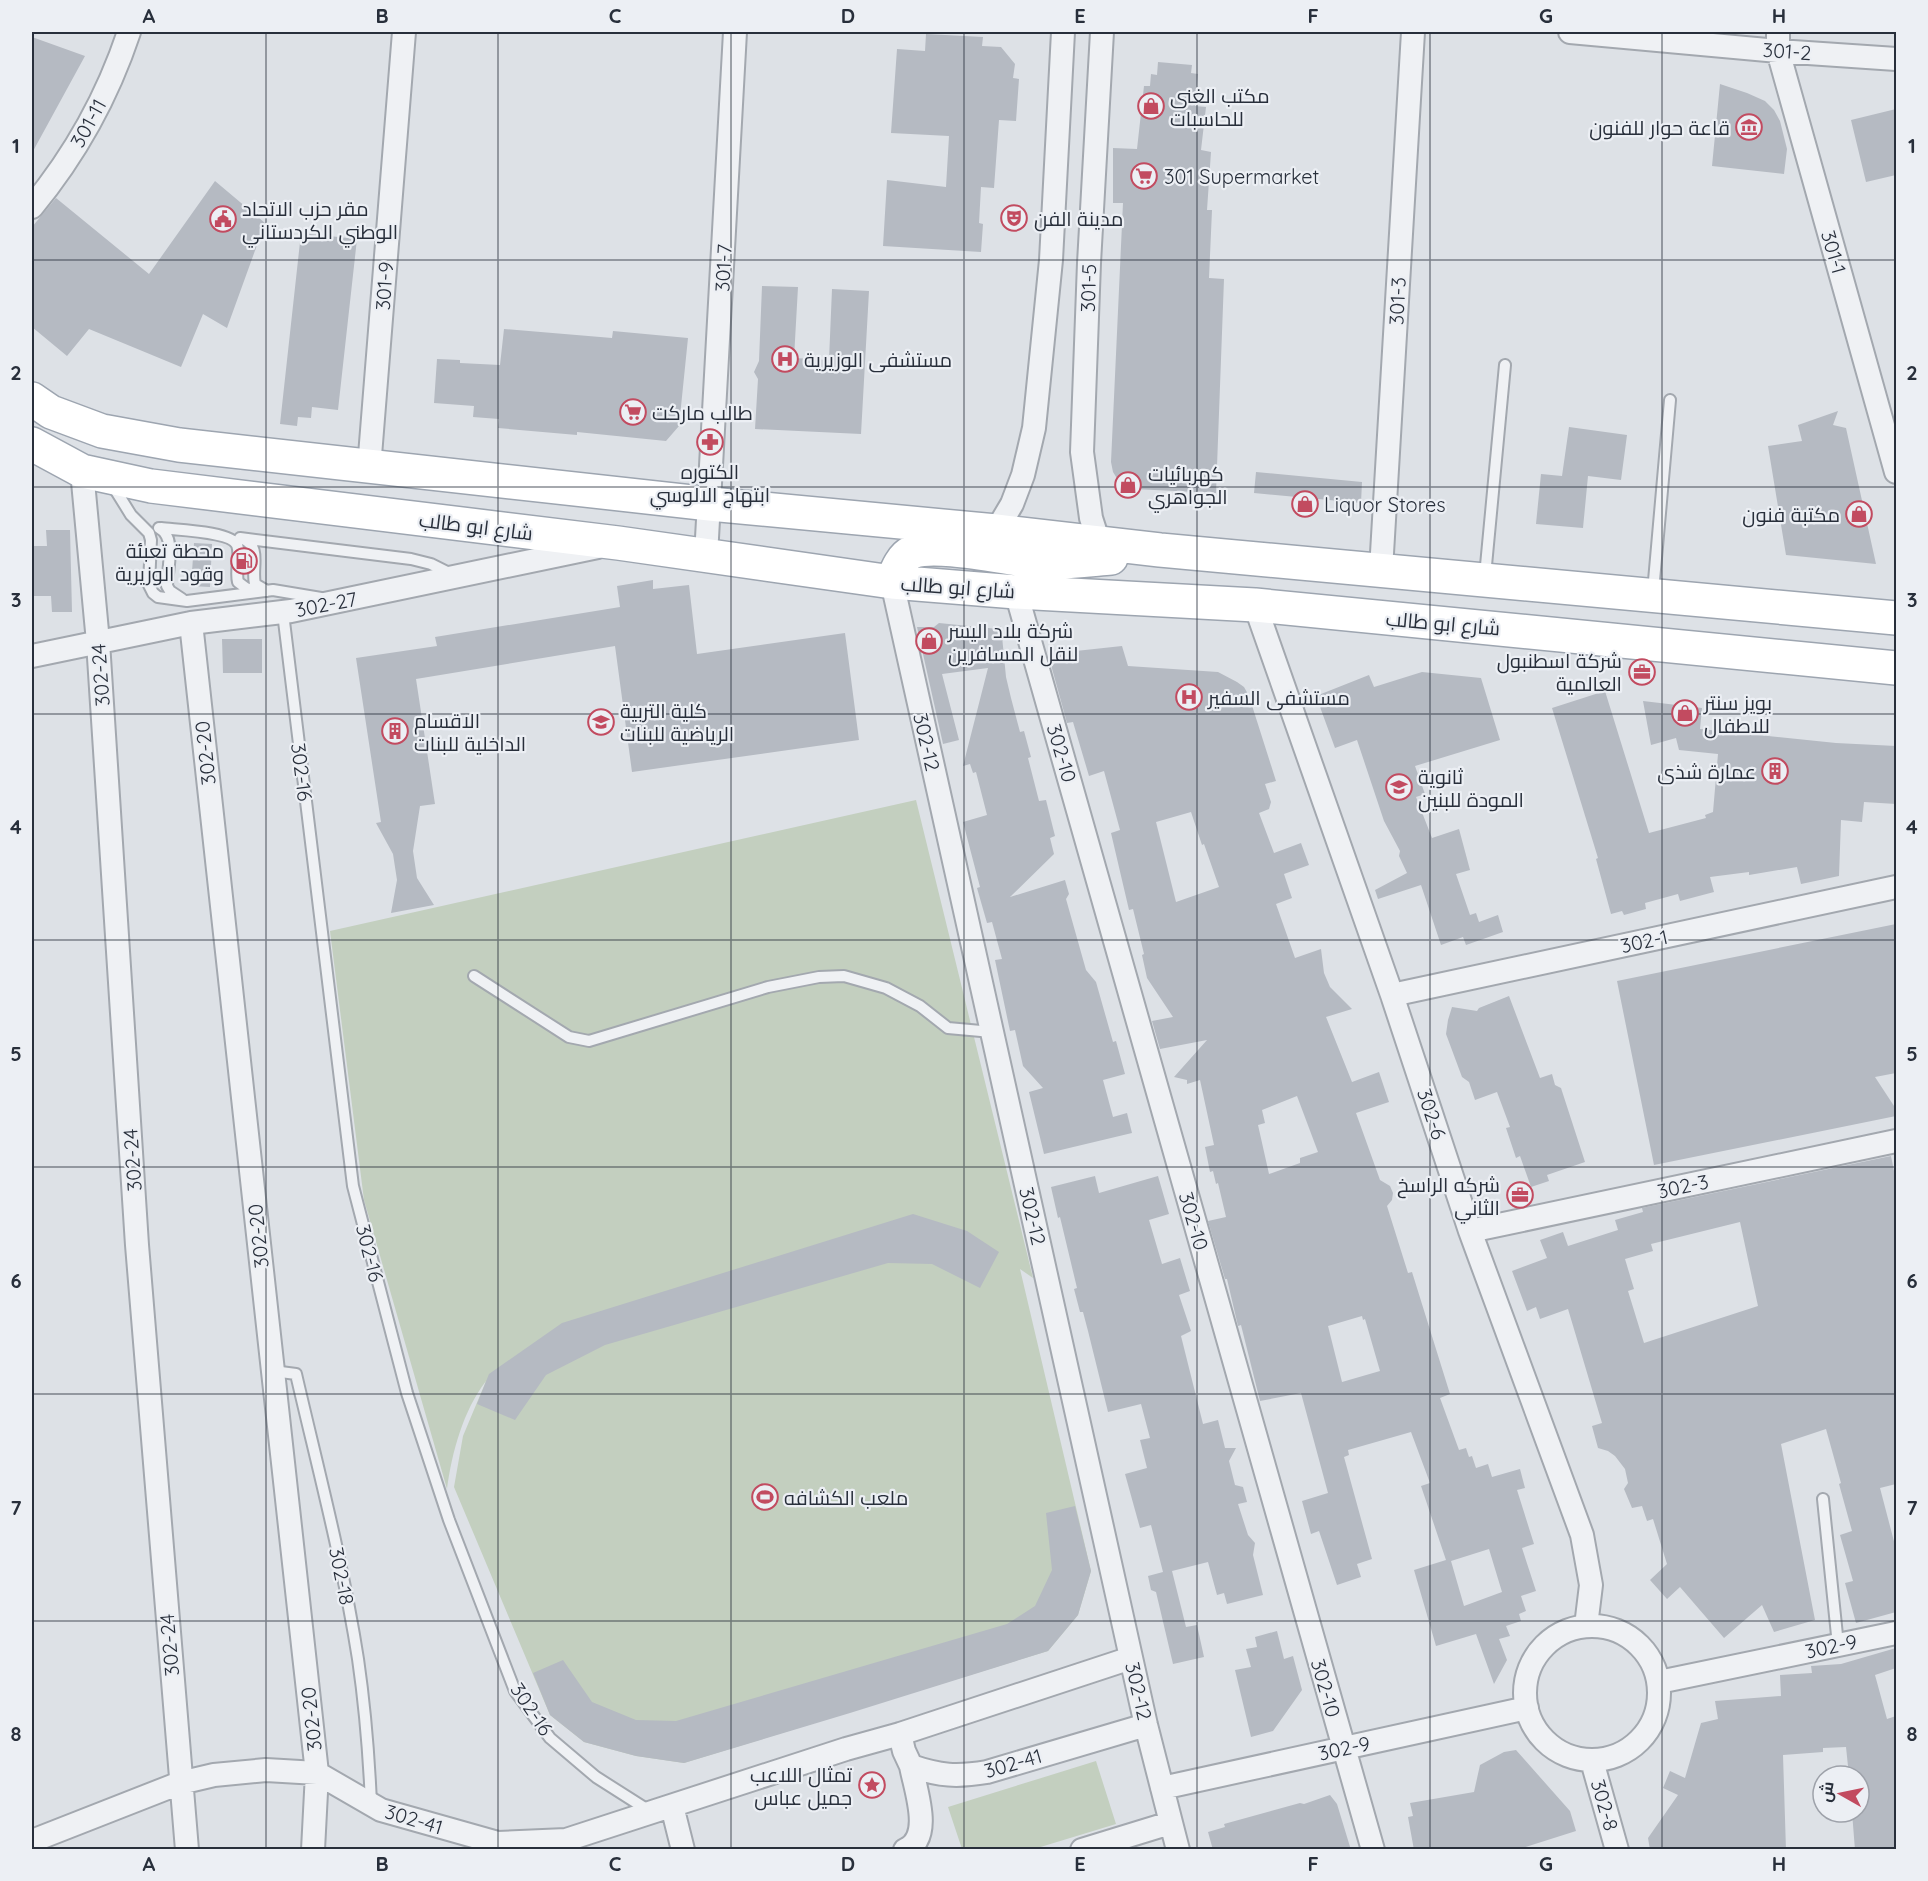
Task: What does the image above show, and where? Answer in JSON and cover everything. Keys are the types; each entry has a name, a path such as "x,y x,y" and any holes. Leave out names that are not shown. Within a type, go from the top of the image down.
{"main road":[{"path":"32,399 51,412 102,431 179,445 369,468 996,531 1160,550 1896,618"},
{"name":"شارع ابو طالب","path":"32,444 88,472 162,488 618,543 892,582 1016,592 1255,605 1896,668"},
{"path":"892,582 902,560 910,553 922,550 953,550 1050,562 1117,557 1160,550"},
{"path":"1255,605 1256,559"}],"street":[{"name":"301-11","path":"32,207 87,127 106,90 129,32"},
{"name":"301-9","path":"369,468 404,32"},
{"name":"301-7","path":"706,556 735,32"},
{"name":"301-5","path":"996,531 1012,504 1023,475 1034,428 1051,260 1063,32"},
{"name":"301-5","path":"1099,543 1091,519 1082,452 1089,263 1102,32"},
{"name":"301-3","path":"1381,570 1413,32"},
{"name":"301-2","path":"1570,32 1778,41 1896,59"},
{"name":"301-1","path":"1778,41 1896,472"},
{"path":"1051,260 1089,263"},
{"name":"302-24","path":"88,472 137,1245 186,1850"},
{"name":"302-27","path":"32,656 191,623 282,613 618,543"},
{"name":"302-12","path":"892,582 1146,1725 1178,1850"},
{"name":"302-10","path":"1016,592 1373,1850"},
{"name":"302-6","path":"1255,605 1392,995 1470,1231 1582,1535 1591,1585 1586,1626"},
{"name":"302-20","path":"191,623 316,1773 313,1850"},
{"name":"302-1","path":"1392,995 1896,887"},
{"name":"302-3","path":"1470,1231 1896,1141"},
{"path":"1586,1626 1607,1627 1625,1634 1641,1646 1653,1663 1659,1682 1659,1705 1650,1727 1635,1745 1615,1757 1592,1761 1570,1757 1550,1746 1535,1729 1527,1708 1525,1685 1532,1663 1546,1644 1564,1632 1586,1626"},
{"name":"302-9","path":"1659,1682 1896,1633"},
{"name":"302-41","path":"32,1841 180,1783 214,1774 266,1770 316,1773 381,1810 498,1843 566,1840 1131,1658"},
{"name":"302-9","path":"1162,1788 1527,1708"},
{"name":"302-41","path":"911,1766 936,1775 962,1776 987,1772 1146,1725"},
{"path":"900,1734 911,1766 922,1830 915,1843 905,1850"},
{"name":"302-8","path":"1592,1761 1617,1850"},
{"path":"662,1809 683,1850"},
{"path":"1082,1850 1170,1823"}],"lane":[{"path":"1485,579 1505,365"},
{"path":"1653,595 1670,400"},
{"path":"88,472 113,485 131,515 148,530 152,540 149,585 155,595 187,601 284,591 316,598 350,599"},
{"path":"143,526 411,559 431,564 456,577"},
{"path":"160,528 167,535 169,542 167,586 173,593 187,601"},
{"path":"222,535 237,544 238,582 250,590 265,592"},
{"path":"240,538 254,546 254,581 265,592"},
{"name":"302-16","path":"282,613 353,1186 407,1393 448,1520 515,1691 550,1738 596,1777 662,1809"},
{"path":"474,976 569,1037 589,1041 768,987 819,977 844,975 886,988 920,1006 948,1028 992,1032"},
{"name":"302-18","path":"273,1371 296,1374 335,1545 358,1660 371,1804"},
{"path":"1823,1499 1838,1645"}],"green space":[{"path":"916,800 1033,1278 1020,1269 1091,1571 1078,1615 1048,1651 684,1763 636,1756 584,1742 550,1715 454,1487 463,1436 486,1381 471,1405 460,1432 447,1489 364,1200 330,931"},
{"path":"1096,1761 1116,1824 1034,1849 962,1849 948,1807"}],"building":[{"path":"926,34 983,37 982,46 1001,47 1015,64 1013,78 1019,79 1016,121 999,120 994,188 981,187 979,223 983,224 981,252 883,246 887,180 946,187 949,136 891,133 897,49 925,51"},
{"path":"32,37 85,56 32,153"},
{"path":"1158,62 1192,65 1191,73 1198,74 1195,106 1206,107 1201,150 1211,152 1207,210 1212,210 1209,278 1224,279 1216,493 1134,489 1118,480 1111,462 1123,203 1113,203 1113,148 1137,149 1144,86 1150,86 1151,74 1157,75"},
{"name":"قاعة حوار للفنون","path":"1720,84 1765,101 1774,110 1780,121 1787,149 1784,174 1712,166"},
{"path":"1896,109 1896,175 1866,182 1851,120"},
{"path":"215,181 265,223 227,328 203,314 181,367 89,329 67,356 32,327 32,227 56,198 149,274"},
{"path":"301,233 357,239 338,410 312,407 311,418 298,417 297,426 280,424"},
{"name":"مستشفى الوزيرية","path":"762,286 798,287 794,358 829,360 832,289 869,291 861,434 755,429 758,379 754,372 759,361"},
{"path":"504,329 612,338 613,331 688,338 679,426 666,441 577,432 577,435 498,428 499,419 473,417 474,406 434,403 437,359 460,360 460,363 500,365"},
{"path":"1838,411 1833,425 1846,428 1876,564 1786,555 1768,446 1802,441 1798,425"},
{"path":"1569,427 1627,435 1621,480 1588,476 1583,528 1536,524 1541,474 1562,476"},
{"path":"1256,472 1362,482 1361,503 1254,493"},
{"path":"46,530 70,530 72,612 52,612 51,596 32,596 32,546 47,546"},
{"path":"194,543 212,544 210,587 191,586"},
{"path":"653,580 653,589 689,585 697,654 845,633 859,740 632,772 615,646 416,679 435,804 420,806 413,851 417,878 434,905 391,913 397,880 393,854 376,823 381,822 356,658 437,646 435,637 620,607 617,586"},
{"path":"939,623 998,629 1001,626 1006,677 1011,698 1020,732 1024,731 1039,801 1046,800 1055,836 1050,838 1054,854 1010,897 1065,880 1069,894 1066,899 1086,970 1096,982 1113,1042 1116,1041 1125,1074 1103,1080 1113,1117 1127,1113 1132,1133 1044,1154 1029,1092 1043,1088 1023,1066 1015,1030 1010,1031 995,960 1002,959 992,922 987,923 977,888 980,887 963,822 987,815 976,772 973,773 970,764 963,766 988,668 942,674 959,740 943,744 917,627 934,627"},
{"path":"222,639 262,639 262,673 223,673"},
{"path":"1122,646 1128,666 1218,672 1244,687 1249,696 1276,781 1265,784 1271,802 1269,809 1259,813 1274,853 1301,843 1309,865 1284,874 1292,898 1276,904 1295,958 1321,949 1324,973 1330,987 1352,1009 1326,1017 1352,1082 1379,1072 1389,1102 1356,1113 1380,1180 1390,1186 1393,1193 1392,1200 1387,1206 1408,1273 1412,1272 1450,1394 1440,1398 1459,1450 1466,1448 1476,1468 1488,1464 1492,1477 1520,1469 1525,1488 1517,1490 1534,1544 1522,1548 1536,1591 1521,1596 1526,1611 1519,1614 1521,1621 1506,1626 1510,1636 1499,1639 1507,1660 1494,1684 1476,1634 1436,1646 1414,1570 1446,1560 1421,1486 1430,1483 1411,1432 1348,1450 1349,1455 1344,1457 1372,1559 1357,1564 1361,1577 1337,1585 1319,1531 1311,1534 1302,1501 1328,1493 1301,1393 1260,1401 1241,1325 1238,1326 1227,1279 1225,1279 1208,1221 1226,1217 1218,1183 1216,1184 1213,1171 1210,1172 1205,1147 1214,1145 1200,1080 1187,1084 1187,1080 1174,1077 1207,1040 1160,1049 1152,1021 1173,1017 1147,978 1142,955 1144,954 1133,909 1129,910 1111,833 1120,830 1104,771 1089,776 1073,722 1067,723 1048,654","holes":["1191,812 1219,887 1176,902 1156,822","1297,1096 1318,1152 1300,1158 1300,1163 1269,1174 1258,1125 1265,1123 1262,1110","1362,1316 1363,1320 1365,1319 1380,1371 1342,1382 1328,1326","1489,1549 1502,1592 1464,1606 1451,1561"]},
{"path":"1422,672 1481,678 1500,740 1415,766 1425,794 1416,797 1432,838 1459,829 1470,870 1456,874 1470,915 1476,913 1479,922 1498,915 1503,932 1466,945 1463,937 1441,945 1421,885 1378,899 1375,890 1407,873 1399,856 1400,851 1384,821 1357,740 1335,748 1316,696 1369,675 1374,687"},
{"path":"1605,691 1649,833 1706,818 1705,815 1713,812 1718,754 1679,750 1676,738 1651,745 1643,701 1702,708 1700,729 1836,743 1896,746 1896,804 1864,802 1862,822 1841,820 1839,876 1801,884 1797,867 1749,875 1749,872 1710,877 1714,892 1680,901 1678,894 1645,903 1646,909 1624,915 1622,911 1611,914 1596,859 1598,858 1552,708"},
{"path":"1896,924 1896,1073 1875,1077 1896,1109 1896,1116 1654,1165 1617,981"},
{"path":"1509,996 1540,1078 1552,1074 1555,1085 1561,1088 1585,1162 1547,1175 1549,1181 1531,1187 1520,1156 1516,1158 1506,1128 1510,1127 1497,1092 1475,1100 1469,1082 1462,1077 1446,1034 1452,1007 1477,1011 1479,1008"},
{"path":"1891,1156 1896,1181 1896,1484 1880,1488 1896,1549 1896,1612 1856,1623 1845,1583 1853,1581 1840,1535 1852,1531 1826,1429 1781,1444 1815,1620 1774,1632 1762,1605 1724,1638 1680,1587 1667,1599 1650,1580 1667,1564 1653,1519 1647,1521 1642,1506 1632,1508 1624,1489 1628,1483 1625,1469 1615,1456 1598,1448 1592,1426 1602,1423 1568,1309 1540,1319 1536,1307 1527,1311 1512,1271 1547,1258 1540,1240 1563,1232 1568,1246 1618,1230 1615,1220 1643,1212 1642,1208","holes":["1740,1222 1758,1306 1644,1343 1628,1291 1634,1289 1625,1259 1653,1251 1651,1244"]},
{"path":"1095,1176 1099,1193 1158,1176 1169,1214 1149,1220 1162,1264 1180,1258 1190,1291 1179,1295 1191,1331 1181,1336 1203,1424 1218,1420 1225,1448 1236,1448 1229,1461 1235,1485 1243,1487 1247,1502 1238,1504 1248,1535 1255,1543 1253,1555 1263,1595 1227,1604 1224,1593 1217,1595 1208,1562 1172,1571 1186,1627 1197,1625 1204,1657 1173,1664 1156,1592 1151,1590 1148,1576 1163,1572 1151,1525 1140,1528 1125,1474 1147,1468 1140,1440 1150,1438 1141,1404 1108,1412 1083,1312 1080,1312 1074,1289 1077,1288 1051,1187"},
{"path":"913,1214 967,1231 999,1252 980,1288 932,1264 888,1263 605,1345 546,1375 515,1420 477,1404 489,1374 562,1323"},
{"path":"1075,1506 1091,1571 1078,1615 1048,1651 850,1713 684,1763 636,1756 584,1742 550,1715 533,1673 563,1660 592,1702 636,1720 676,1721 1007,1624 1035,1606 1052,1570 1046,1513"},
{"path":"1277,1631 1284,1659 1293,1656 1302,1690 1273,1731 1251,1737 1235,1670 1251,1667 1246,1649 1257,1647 1255,1637"},
{"path":"1896,1648 1896,1668 1875,1675 1887,1719 1896,1716 1896,1850 1855,1850 1853,1824 1871,1824 1871,1764 1848,1764 1846,1747 1823,1748 1823,1752 1783,1755 1786,1850 1650,1850 1648,1838 1678,1795 1663,1788 1670,1771 1685,1778 1701,1723 1718,1719 1715,1701 1781,1696 1780,1675 1812,1673 1811,1666 1841,1664"},
{"path":"1516,1750 1570,1811 1576,1831 1516,1850 1414,1850 1408,1817 1413,1816 1410,1803 1474,1792 1480,1765 1504,1752"},
{"path":"1330,1795 1337,1804 1351,1850 1213,1850 1208,1832 1225,1827 1224,1824 1300,1803 1304,1804"}],"place":[{"name":"مكتب الغنى للحاسبات","path":"1151,106"},
{"name":"قاعة حوار للفنون","path":"1749,127"},
{"name":"301 Supermarket","path":"1144,176"},
{"name":"مدينة الفن","path":"1014,218"},
{"name":"مقر حزب الاتحاد الوطني الكردستاني","path":"223,219"},
{"name":"مستشفى الوزيرية","path":"785,359"},
{"name":"طالب ماركت","path":"633,412"},
{"name":"الكتوره ابتهاج الالوسي","path":"710,442"},
{"name":"كهربائيات الجواهري","path":"1128,485"},
{"name":"Liquor Stores","path":"1305,504"},
{"name":"مكتبة فنون","path":"1859,514"},
{"name":"محطة تعبئة وقود الوزيرية","path":"244,561"},
{"name":"شركة بلاد اليسر لنقل المسافرين","path":"929,641"},
{"name":"شركة اسطنبول العالمية","path":"1642,672"},
{"name":"مستشفى السفير","path":"1189,697"},
{"name":"بويز سنتر للاطفال","path":"1685,713"},
{"name":"كلية التربية الرياضية للبنات","path":"601,722"},
{"name":"الاقسام الداخلية للبنات","path":"395,731"},
{"name":"عمارة شذى","path":"1775,771"},
{"name":"ثانوية المودة للبنين","path":"1399,787"},
{"name":"شركه الراسخ الثاني","path":"1520,1195"},
{"name":"ملعب الكشافه","path":"765,1497"},
{"name":"تمثال اللاعب جميل عباس","path":"872,1785"}]}
